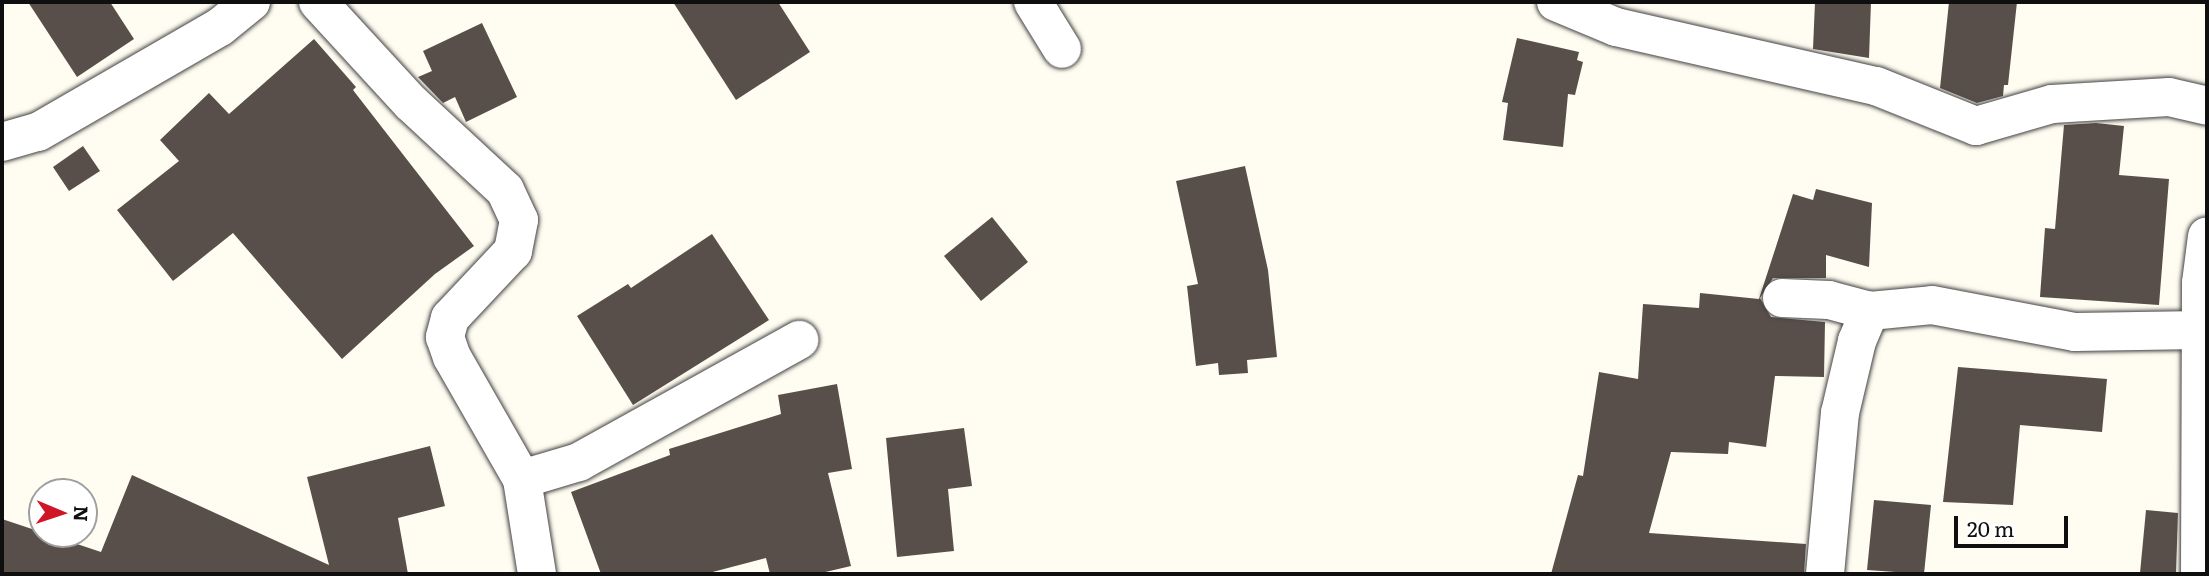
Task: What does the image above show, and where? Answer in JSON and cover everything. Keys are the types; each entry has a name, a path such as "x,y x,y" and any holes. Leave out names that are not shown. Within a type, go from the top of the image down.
{"street":[{"path":"2,142 38,132 220,27 251,2"},
{"path":"318,2 411,103 505,190 519,220 513,251 450,318 445,337 452,357 522,479 537,574"},
{"path":"1033,2 1062,49"},
{"path":"1556,2 1616,27 1876,86 1976,126 2052,104 2169,97 2207,106"},
{"path":"2200,574 2201,330 2207,236"},
{"path":"1782,298 1829,300 1870,311 1917,304 2075,331 2201,330"},
{"path":"1825,574 1840,413 1857,341 1870,311"},
{"path":"522,479 579,462 800,340"}],"building":[{"path":"28,2 110,2 134,39 77,77"},
{"path":"673,2 778,2 810,52 736,100"},
{"path":"1815,2 1871,2 1869,58 1813,49"},
{"path":"1949,2 2017,2 2008,85 2004,85 2003,96 1977,103 1940,88"},
{"path":"482,23 517,97 466,122 455,97 443,103 418,77 432,71 423,51"},
{"path":"1517,38 1579,52 1577,60 1583,62 1575,95 1568,94 1563,147 1503,140 1508,103 1502,102"},
{"path":"314,39 356,87 353,90 474,246 435,274 342,359 233,233 173,281 117,210 179,161 160,140 209,93 229,114"},
{"path":"2096,123 2124,126 2119,175 2169,179 2159,305 2040,297 2045,228 2055,229 2064,125"},
{"path":"83,146 100,171 69,191 53,167"},
{"path":"1245,166 1268,270 1277,357 1247,360 1248,373 1219,375 1218,363 1196,366 1187,286 1198,284 1176,181"},
{"path":"1816,189 1872,203 1869,267 1826,255 1826,278 1773,278 1760,298 1771,317 1825,322 1824,377 1775,376 1766,447 1729,442 1728,454 1671,452 1649,533 1806,544 1804,574 1551,574 1578,475 1583,476 1599,372 1638,379 1643,304 1699,308 1700,293 1759,299 1793,194 1813,200"},
{"path":"992,217 1028,262 981,301 944,256"},
{"path":"712,234 769,320 633,405 577,316 628,284 631,288"},
{"path":"1958,367 2107,379 2102,432 2020,425 2013,505 1943,502"},
{"path":"837,384 852,469 828,473 851,566 817,574 770,574 766,558 705,574 601,574 571,492 670,455 669,449 781,414 778,395"},
{"path":"964,428 972,486 948,489 954,551 897,557 886,438"},
{"path":"430,446 445,506 398,518 408,574 2,574 2,519 28,528 28,548 89,548 101,552 132,475 329,565 307,477"},
{"path":"1874,500 1931,505 1924,574 1867,570"},
{"path":"2146,510 2178,513 2176,574 2140,573"}]}
